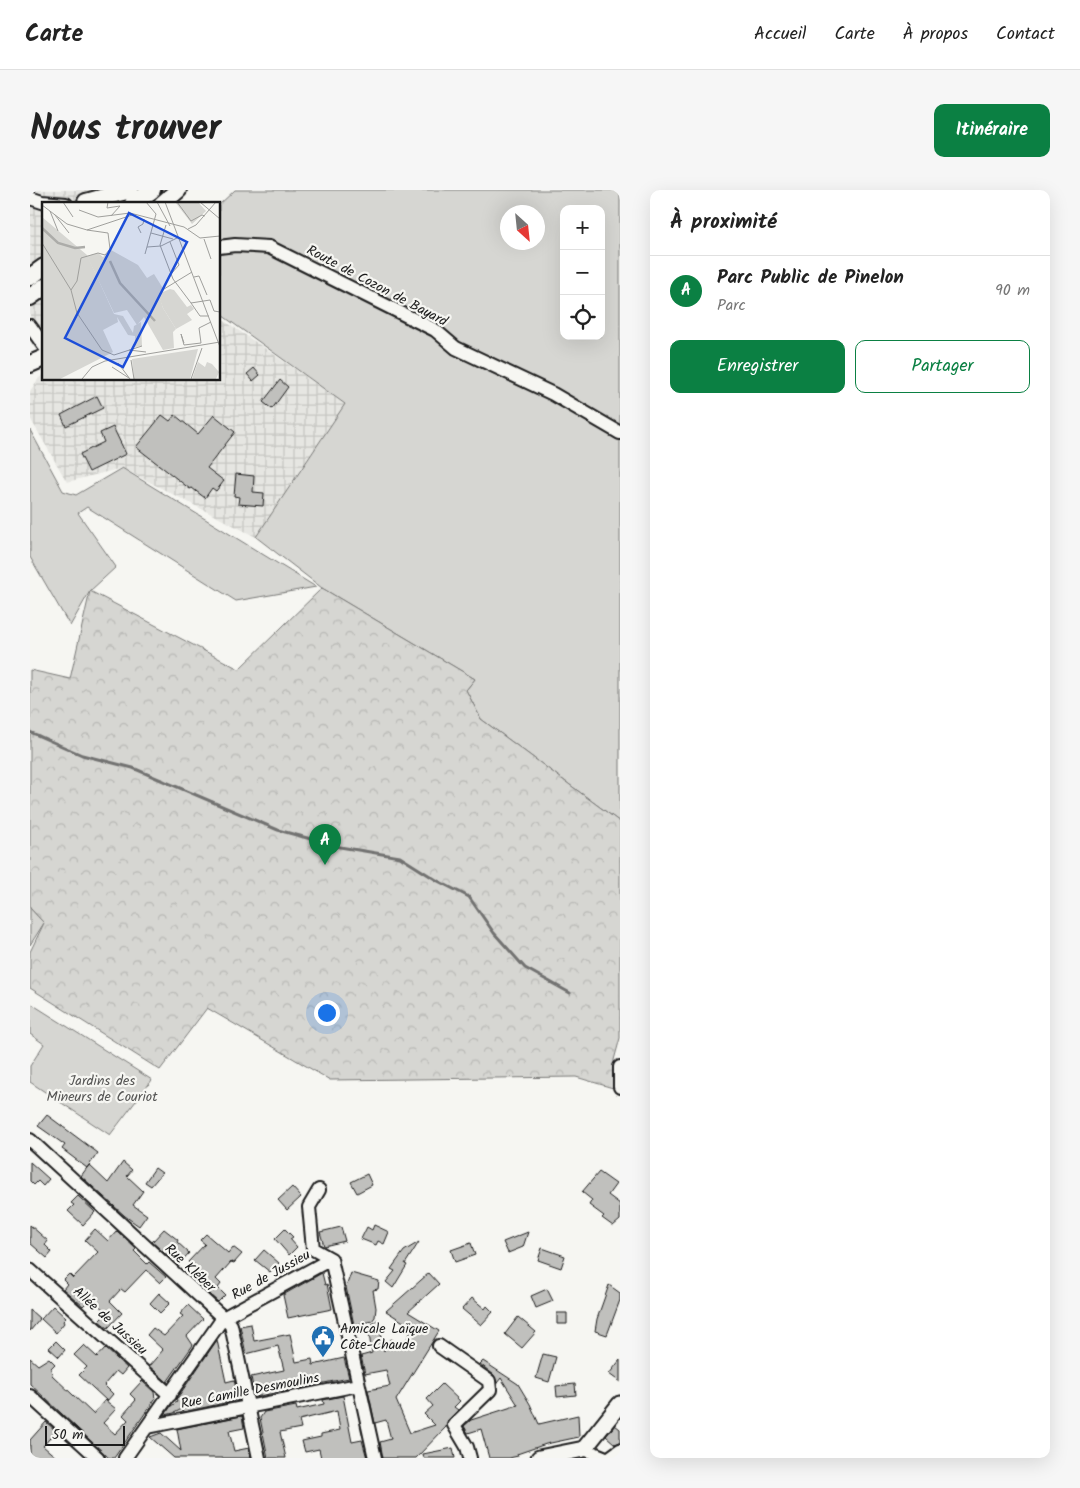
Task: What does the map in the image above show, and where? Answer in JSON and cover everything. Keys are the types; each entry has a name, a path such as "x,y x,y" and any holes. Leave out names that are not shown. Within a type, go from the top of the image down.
{"main road":[{"path":"84,202 130,190"},
{"path":"136,202 152,190"},
{"path":"164,202 178,190"},
{"path":"30,277 42,268"},
{"path":"30,297 42,288"},
{"path":"30,364 42,359"}],"street":[{"path":"30,198 42,202"},
{"name":"Route de Cozon de Bayard","path":"220,247 234,245 269,247 435,330 456,348 553,394 620,433"},
{"path":"30,326 42,343"},
{"path":"620,1067 620,1087"},
{"name":"Rue Kléber","path":"30,1140 231,1325 259,1458"},
{"name":"Rue de Jussieu","path":"319,1190 309,1208 313,1249 331,1259"},
{"path":"331,1259 375,1458"},
{"name":"Rue de Jussieu","path":"126,1458 223,1318 331,1259"},
{"name":"Allée de Jussieu","path":"30,1270 170,1395"},
{"path":"439,1346 489,1381 490,1390 454,1425 467,1447 470,1458"},
{"name":"Rue Camille Desmoulins","path":"147,1427 358,1385"},
{"path":"30,1396 98,1458"},
{"path":"584,1449 620,1404"},
{"path":"539,1458 584,1449 608,1458 620,1450"}],"shaded area":[{"path":"30,190 178,190 173,202 42,202 42,358 30,341"},
{"path":"220,318 346,404 256,537 122,468 67,482 30,418 30,391 42,376 42,380 220,380"}],"green space":[{"path":"235,190 620,190 620,822 481,719 466,690 475,679 322,588 256,537 345,404 220,314 220,204"},
{"path":"30,430 63,491 76,495 122,468 316,587 236,601 87,507 78,513 116,567 90,591 70,626 30,557"},
{"path":"322,588 475,679 466,690 481,719 620,822 620,1038 614,1060 613,1088 576,1077 330,1080 207,1008 160,1070 30,988 30,952 44,923 30,908 30,670 70,679 90,591 239,669"},
{"path":"30,908 44,923 30,945"},
{"name":"Jardins des Mineurs de Couriot","path":"30,1003 152,1080 110,1135 30,1082 30,1066 44,1044 30,1034"}],"building":[{"path":"254,368 260,375 253,381 247,374"},
{"path":"280,380 288,387 272,409 263,402"},
{"path":"97,396 103,408 66,426 61,415"},
{"path":"162,415 170,421 175,415 198,434 214,415 235,432 207,468 224,481 216,491 212,488 205,498 192,488 190,489 136,447"},
{"path":"113,427 126,454 89,472 80,454 104,442 100,433"},
{"path":"236,474 254,476 253,492 264,493 263,506 238,504 239,497 234,496"},
{"path":"47,1115 98,1153 87,1168 62,1149 65,1145 38,1126"},
{"path":"30,1162 49,1179 43,1186 38,1181 34,1185 30,1181"},
{"path":"123,1162 132,1170 127,1176 143,1191 133,1205 147,1215 139,1226 125,1216 81,1176 89,1165 108,1183"},
{"path":"155,1168 162,1173 151,1186 145,1182"},
{"path":"599,1172 616,1184 608,1195 620,1204 620,1220 613,1226 602,1218 604,1216 589,1205 592,1200 582,1192"},
{"path":"367,1174 372,1185 357,1193 351,1182"},
{"path":"292,1187 301,1197 287,1210 278,1200"},
{"path":"78,1196 95,1212 83,1225 68,1211 74,1205 71,1203"},
{"path":"30,1225 48,1241 45,1245 52,1252 47,1258 30,1243"},
{"path":"374,1225 389,1232 384,1244 378,1241 376,1245 361,1239 367,1227 372,1230"},
{"path":"341,1227 345,1241 324,1246 320,1232"},
{"path":"95,1229 108,1241 117,1231 136,1249 134,1251 147,1264 149,1262 166,1277 160,1283 146,1270 125,1292 121,1289 110,1301 122,1313 108,1328 99,1321 107,1313 91,1298 83,1306 63,1289 67,1284 63,1280 69,1274 73,1278 98,1252 85,1240"},
{"path":"164,1229 178,1240 177,1242 189,1253 178,1265 152,1242"},
{"path":"285,1229 293,1237 290,1239 297,1247 289,1255 275,1239"},
{"path":"528,1232 523,1247 508,1253 503,1242"},
{"path":"206,1234 228,1253 233,1247 242,1254 234,1263 231,1262 216,1279 221,1284 218,1288 225,1295 218,1302 199,1285 205,1278 188,1262 205,1244 200,1240"},
{"path":"419,1242 393,1288 386,1282 395,1271 391,1269 404,1251"},
{"path":"471,1243 475,1255 455,1262 451,1250"},
{"path":"542,1248 565,1256 561,1268 538,1260"},
{"path":"264,1250 279,1263 270,1272 255,1260"},
{"path":"322,1273 325,1285 327,1284 332,1309 288,1318 283,1295"},
{"path":"351,1273 379,1281 378,1289 373,1290 376,1308 375,1317 372,1321 354,1325 346,1287"},
{"path":"429,1273 439,1284 408,1312 439,1331 396,1400 410,1433 435,1425 424,1414 433,1406 427,1399 442,1384 460,1401 454,1407 458,1410 448,1420 446,1427 416,1458 383,1458 380,1442 391,1439 386,1420 375,1423 368,1390 390,1386 386,1370 365,1374 361,1356 372,1353 368,1328 378,1319 384,1351 391,1339 403,1346 413,1328 386,1311"},
{"path":"609,1285 620,1293 620,1300 607,1335 595,1331 597,1319"},
{"path":"547,1289 553,1301 536,1308 531,1296"},
{"path":"159,1293 170,1303 160,1313 150,1303"},
{"path":"472,1298 485,1309 487,1306 493,1312 481,1325 462,1309"},
{"path":"188,1305 203,1319 187,1336 193,1345 167,1382 149,1366 163,1350 147,1335 153,1328 164,1336 183,1316 180,1314"},
{"path":"53,1306 66,1318 56,1333 41,1319"},
{"path":"30,1310 40,1319 30,1331"},
{"path":"557,1313 567,1313 567,1324 557,1324"},
{"path":"518,1317 536,1332 522,1348 505,1334"},
{"path":"251,1324 254,1341 290,1334 296,1362 312,1359 313,1365 344,1358 349,1378 255,1397 251,1377 284,1370 278,1346 246,1354 240,1326"},
{"path":"217,1340 226,1382 234,1380 239,1400 183,1412 182,1409 165,1415 171,1406 177,1402 176,1400"},
{"path":"56,1341 65,1350 59,1357 49,1348"},
{"path":"84,1345 97,1357 105,1348 127,1368 121,1375 116,1371 104,1385 113,1394 107,1401 79,1375 87,1367 74,1355"},
{"path":"543,1354 556,1357 549,1382 536,1378"},
{"path":"30,1358 38,1365 49,1358 55,1364 51,1368 52,1375 93,1414 105,1400 116,1409 103,1423 115,1434 128,1420 123,1415 136,1400 130,1394 142,1381 154,1392 155,1399 114,1458 109,1458 30,1384"},
{"path":"620,1360 620,1382 609,1374"},
{"path":"483,1361 518,1384 539,1424 578,1415 579,1437 546,1444 517,1454 518,1456 489,1458 481,1429 468,1433 464,1426 471,1420 518,1405 501,1378 497,1383 494,1375 480,1364"},
{"path":"575,1384 576,1395 557,1397 556,1386"},
{"path":"343,1396 352,1442 362,1440 367,1458 321,1458 319,1449 305,1452 302,1441 340,1430 337,1411 299,1420 301,1428 280,1432 286,1458 268,1458 260,1418 264,1412 296,1406 297,1410 324,1404 323,1400"},
{"path":"242,1416 244,1428 229,1431 234,1451 249,1448 251,1458 174,1458 150,1437 161,1433 181,1451 177,1429"},
{"path":"46,1422 56,1431 43,1446 57,1458 30,1458 30,1440"},
{"path":"615,1425 620,1429 620,1442 615,1444 606,1436"},
{"path":"453,1448 455,1458 424,1458 423,1454"}],"waterway":[{"path":"30,732 82,755 133,768 278,830 340,847 400,857 438,881 469,897 494,933 525,968 570,993"}],"place":[{"name":"Parc Public de Pinelon","path":"325,865"},
{"name":"Amicale Laïque Côte-Chaude","path":"323,1358"}]}
